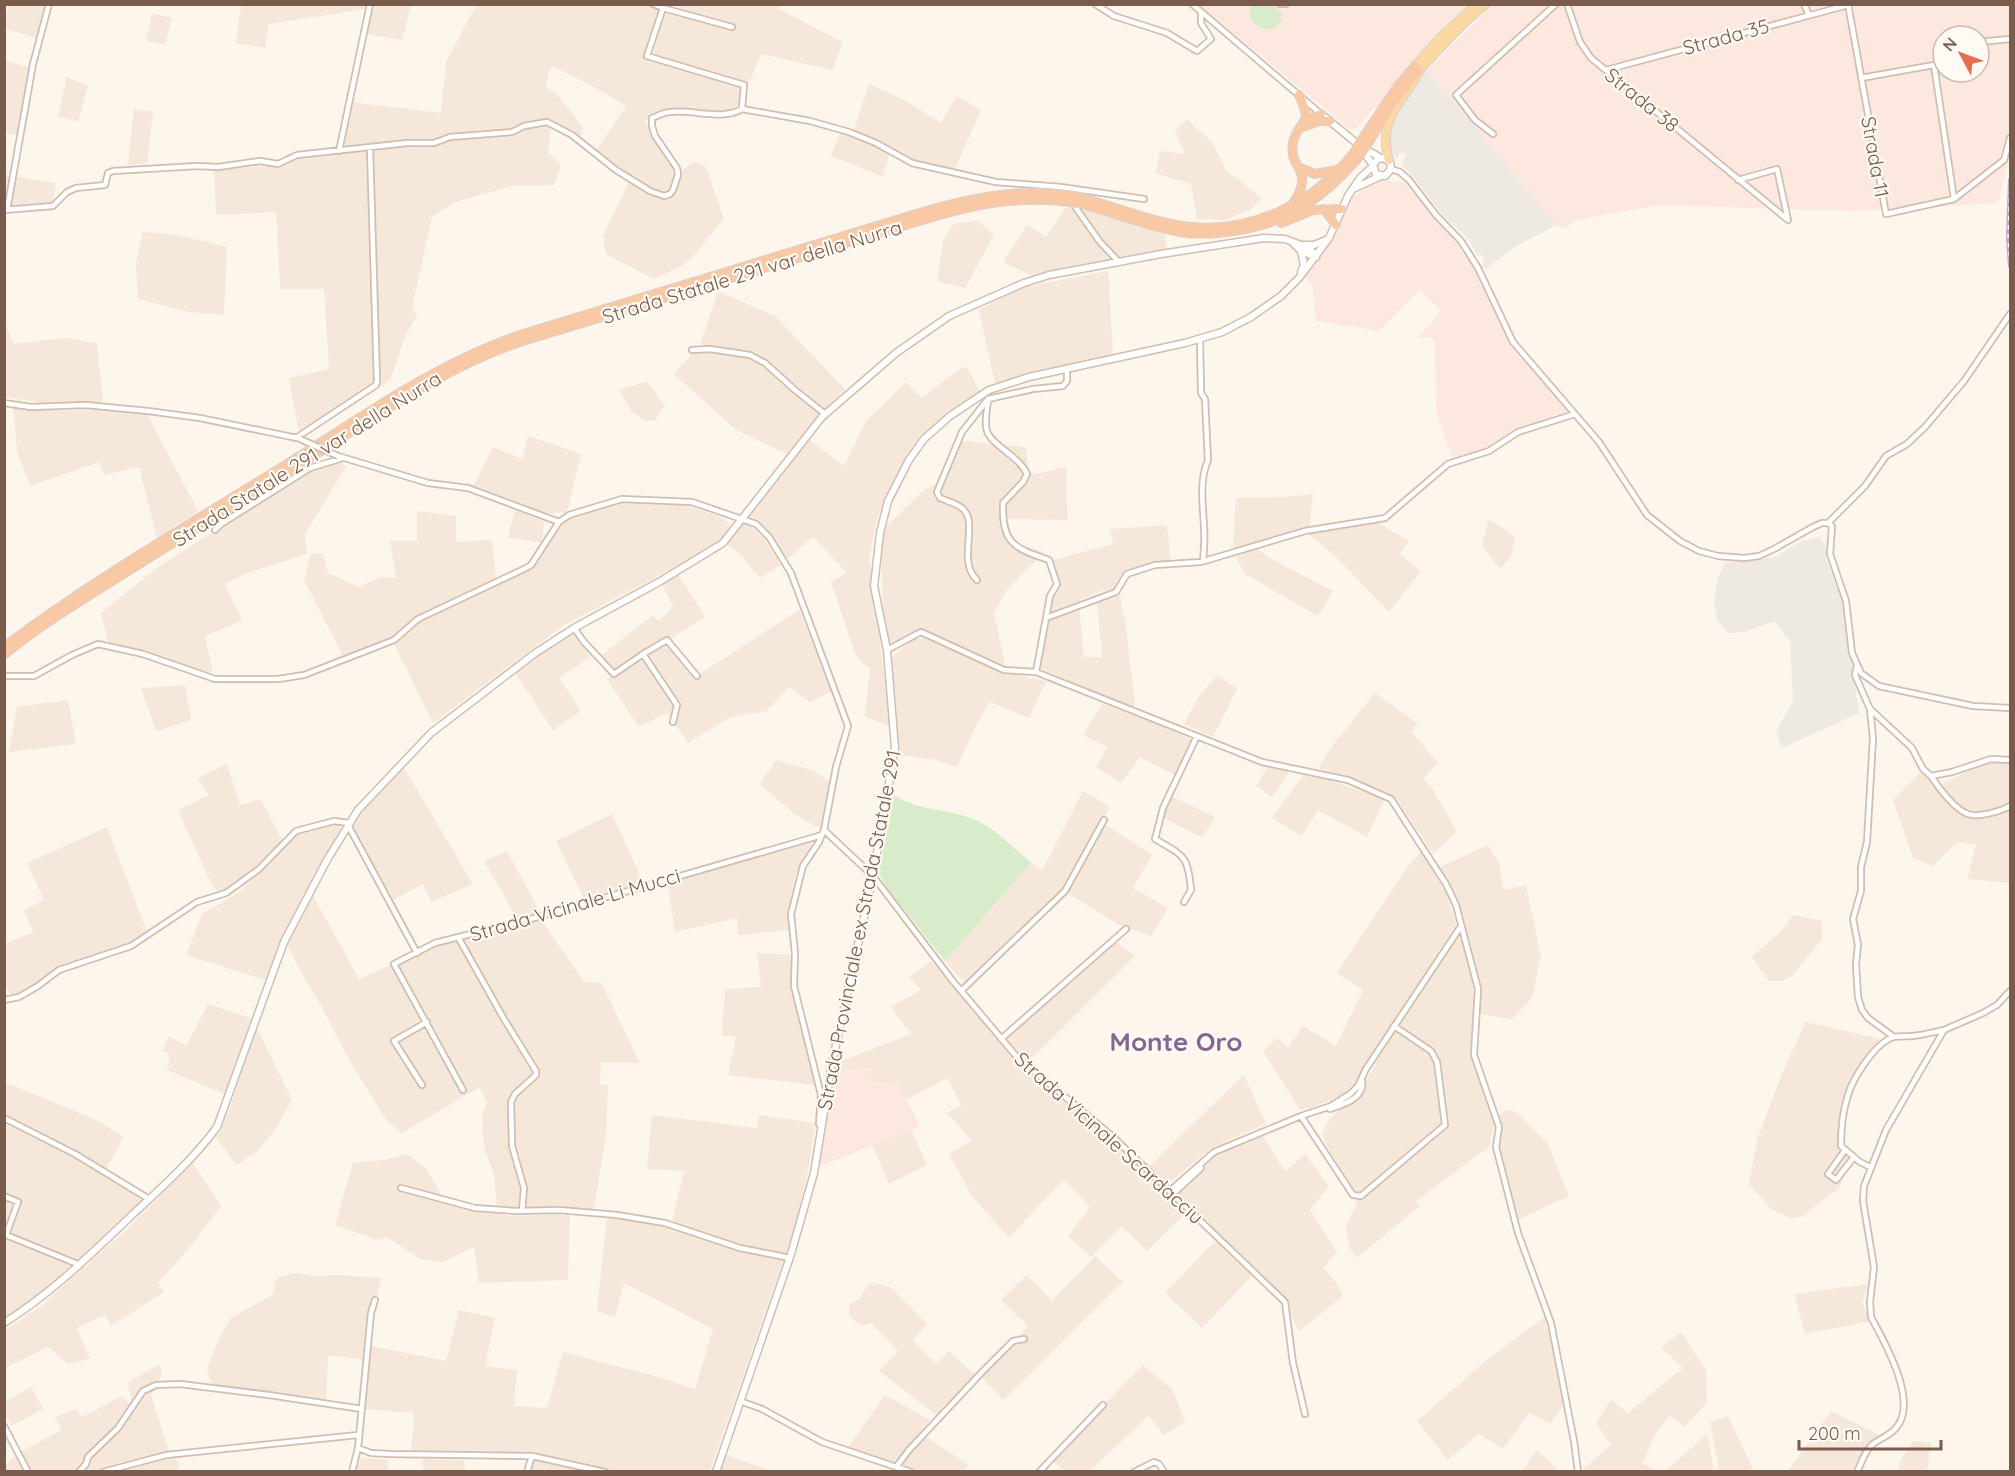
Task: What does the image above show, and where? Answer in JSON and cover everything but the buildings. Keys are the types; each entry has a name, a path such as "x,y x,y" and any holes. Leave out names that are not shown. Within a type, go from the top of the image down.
{"highway":[{"name":"Strada Statale 291 var della Nurra","path":"1078,200 1183,232 1220,233 1265,226 1317,199 1344,175 1359,156 1397,87 1419,67"},
{"path":"1291,206 1303,184 1303,176 1294,155 1293,144 1305,121 1306,112 1299,95"},
{"path":"1305,121 1321,114"},
{"path":"1299,130 1307,124 1330,121"},
{"name":"Strada Statale 291 var della Nurra","path":"4,647 89,588 424,377 496,346 918,218 975,205 1009,200 1078,200 1191,227 1214,228 1252,221 1291,206 1313,193 1359,156"},
{"path":"1299,167 1315,174 1340,170"},
{"path":"1324,209 1336,225"},
{"path":"1265,226 1279,224 1313,210 1342,209"},
{"name":"Strada Statale 291 var della Nurra","path":"4,655 74,605 424,385 496,346"}],"main road":[{"name":"Strada Statale 291 var della Nurra","path":"1419,67 1440,38 1477,4"},
{"name":"Strada Statale 291 var della Nurra","path":"1419,67 1486,4"},
{"path":"1387,162 1384,136 1387,123 1419,67"}],"street":[{"path":"49,4 33,64 6,210 53,206 76,188 105,185 108,173 113,171 218,167 260,161 278,164 297,155 407,143 434,143 450,137 477,133 512,132 524,126 547,122 555,124 572,135 616,170 650,191 664,196 673,190 678,175 677,168 655,136 651,126 652,118 670,112 720,114 738,112 742,109 810,121 849,132 876,142 912,163 996,182 1061,187 1144,199"},
{"path":"339,151 370,4"},
{"path":"653,4 732,27"},
{"path":"1095,4 1114,16 1167,33 1197,51 1210,39 1201,23 1201,14"},
{"path":"1192,4 1201,14 1360,146 1387,162 1409,180 1436,215 1461,241 1478,268 1509,335 1599,442 1642,508 1680,541 1699,551 1718,556 1744,558 1759,556 1813,527 1828,523 1865,486 1886,456 1907,444 1925,428 1964,381 2010,314"},
{"path":"1280,5 1286,4"},
{"path":"1493,134 1475,120 1456,95 1556,4"},
{"name":"Strada 38","path":"1567,4 1580,42 1591,58 1738,180 1788,220 1777,169 1738,180"},
{"path":"1804,4 1809,15"},
{"name":"Strada 35","path":"1606,70 1848,5"},
{"name":"Strada 11","path":"1848,5 1886,214 1954,199"},
{"path":"663,8 647,56 744,85 742,109"},
{"path":"1991,41 2010,39"},
{"path":"1861,78 1934,65 1954,199 2004,160 2010,138"},
{"path":"1360,146 1359,156 1364,170 1360,178"},
{"path":"298,438 376,385 377,381 370,148"},
{"path":"1359,156 1373,166"},
{"path":"1382,176 1374,172 1373,166 1376,160 1387,162"},
{"path":"1354,189 1387,174 1387,162"},
{"name":"Strada Provinciale ex Strada Statale 291","path":"716,1472 790,1258 814,1173 832,1063 873,876 895,748 887,650 876,602 874,573 888,501 909,460 924,439 938,426 988,390 1029,377 1222,332 1251,317 1281,296 1316,257 1336,225 1348,196 1360,178 1373,166"},
{"path":"1061,187 1095,236 1119,262"},
{"path":"4,1323 36,1303 80,1265 201,1149 217,1127 284,942 327,860 349,824 358,810 389,776 431,733 534,654 574,628 659,582 723,543 825,414 896,353 949,316 1024,283 1049,276 1264,238 1285,239 1301,248 1311,250 1316,257"},
{"path":"1301,248 1329,238"},
{"path":"1299,278 1304,265 1301,248"},
{"path":"1200,338 1201,393 1205,399 1208,460 1204,468 1201,499 1204,530 1203,561"},
{"path":"692,350 710,349 750,355 765,363 825,414"},
{"path":"977,580 967,560 966,513 956,504 940,498 937,492 962,432 988,399 1033,388 1063,386 1067,381 1067,369"},
{"path":"988,399 986,429 989,437 1013,456 1027,474 1023,482 1003,503 1006,533 1011,543 1049,560 1057,585 1050,596 1036,672"},
{"path":"4,403 31,407 86,405 152,412 200,418 298,438 341,457 428,483 468,488 559,522"},
{"path":"1046,618 1116,592 1127,574 1155,566 1203,561 1305,531 1385,518 1448,464 1489,451 1518,432 1575,414"},
{"path":"215,530 310,468 341,457"},
{"path":"4,676 34,675 98,644 146,655 214,679 278,679 304,675 394,640 418,619 531,565 559,522 569,514 622,499 692,502 756,524 769,537 791,573 848,726 836,767 823,832 803,866 791,914 795,953 794,986 821,1095 819,1144"},
{"path":"1828,523 1832,526 1830,554 1846,601 1849,634 1857,665 1868,680 1879,686 1973,706 2010,708"},
{"path":"574,628 614,674 668,640 698,676"},
{"path":"887,650 921,632 1004,670 1036,672 1262,762 1348,780 1391,799 1446,884 1456,905 1478,989 1474,1055 1499,1127 1496,1147 1518,1233 1551,1323 1578,1472"},
{"path":"643,654 677,705 674,722"},
{"path":"1857,665 1855,675 1870,709 1873,738 1867,842 1861,867 1861,891 1853,919 1858,945 1856,964 1858,997 1862,1010 1868,1018 1894,1037"},
{"path":"1870,709 1912,748 1923,769 1961,811 1970,815 1999,811 2010,806"},
{"path":"1184,903 1191,890 1186,860 1181,854 1155,839 1163,808 1197,736"},
{"path":"1931,776 1952,772 1991,759 2010,760"},
{"path":"961,991 1065,891 1104,820"},
{"path":"4,1000 19,997 59,970 131,946 197,902 226,893 259,870 296,831 334,821 349,824"},
{"path":"349,824 417,953"},
{"name":"Strada Vicinale Scardacciu","path":"823,832 873,876 961,991 1016,1056 1111,1134 1285,1302 1293,1363 1305,1414"},
{"name":"Strada Vicinale Li Mucci","path":"463,1089 394,964 435,943 537,917 823,832"},
{"path":"1172,1192 1214,1152 1331,1106 1350,1094 1362,1080 1366,1069 1461,926"},
{"path":"1001,1039 1126,929"},
{"path":"458,938 536,1071 536,1075 515,1094 511,1102 512,1146 524,1188 522,1211"},
{"path":"1870,1167 1841,1146 1841,1128 1848,1095 1870,1057 1889,1038 1920,1035 1967,1021 1997,1005 2010,991"},
{"path":"422,1085 394,1041 427,1022"},
{"path":"1301,1117 1353,1195 1361,1196 1445,1125 1437,1062 1431,1051 1394,1026"},
{"path":"1857,1472 1868,1449 1895,1430 1905,1412 1899,1374 1871,1317 1874,1267 1863,1201 1864,1186 1870,1167 1895,1112 1944,1029"},
{"path":"4,1118 75,1154 149,1199"},
{"path":"1845,1150 1828,1174 1836,1180 1854,1157"},
{"path":"401,1188 475,1208 522,1211 559,1210 617,1215 665,1223 740,1248 790,1258"},
{"path":"4,1196 18,1202 6,1235 80,1265"},
{"path":"352,1472 358,1448 371,1313 375,1300"},
{"path":"897,1466 909,1450 984,1370 1013,1341 1024,1339"},
{"path":"79,1472 87,1464 88,1457 118,1428 143,1391 156,1385 180,1384 241,1391 362,1409"},
{"path":"740,1401 762,1409 822,1442 912,1471"},
{"path":"1039,1472 1103,1405"},
{"path":"4,1426 28,1472"},
{"path":"103,1472 166,1455 358,1435"},
{"path":"358,1448 371,1453 390,1454 532,1456 604,1472"},
{"path":"527,1472 532,1456"},
{"path":"1134,1472 1154,1462 1159,1464 1164,1472"}],"shaded area":[{"path":"241,4 367,5 366,9 269,24 265,48 236,43"},
{"path":"9,5 47,5 37,38 5,29 4,20"},
{"path":"371,5 411,5 402,40 366,34"},
{"path":"476,5 648,5 659,8 645,58 741,87 739,111 714,113 667,111 654,114 645,121 667,161 681,172 694,161 706,167 724,219 691,259 682,266 654,279 606,254 603,236 631,178 595,152 626,106 552,66 548,74 547,88 555,92 583,127 578,145 551,123 548,153 561,165 554,185 513,186 455,202 432,217 412,308 417,315 405,337 391,378 382,387 379,383 373,145 344,147 350,102 441,113 446,62"},
{"path":"681,5 780,5 779,9 842,42 833,70 761,54 749,83 653,56 664,9 679,12"},
{"path":"1199,5 1468,5 1447,24 1388,92 1378,109 1374,108 1356,129 1350,129"},
{"path":"1493,5 2010,5 2010,156 1998,203 1855,211 1659,205 1577,220 1563,229 1557,225 1427,70"},
{"path":"152,13 172,18 165,45 146,41"},
{"path":"5,60 31,68 17,135 5,133"},
{"path":"1427,70 1557,225 1516,246 1486,269 1482,255 1478,256 1469,240 1444,216 1402,164 1406,154 1402,152 1396,159 1389,144 1388,135 1392,120"},
{"path":"67,77 88,86 78,122 58,116"},
{"path":"869,84 906,101 941,123 956,96 981,110 956,167 935,168 898,155 891,149 883,177 831,156 842,128 853,132"},
{"path":"134,109 153,112 147,164 128,165"},
{"path":"1187,119 1212,142 1226,170 1262,198 1250,210 1224,220 1197,219 1191,184 1155,173 1160,151 1185,154 1175,131"},
{"path":"367,150 372,201 371,274 375,384 299,434 289,378 329,369 324,289 280,289 276,212 216,215 214,169 270,166 300,157"},
{"path":"4,175 56,183 52,206 10,210 5,207"},
{"path":"1389,181 1404,182 1455,241 1478,275 1511,347 1567,411 1561,415 1555,414 1551,417 1551,421 1523,429 1489,448 1453,461 1436,410 1435,341 1431,337 1418,338 1441,311 1419,290 1379,331 1316,321 1313,285 1304,276 1336,233 1352,198 1367,186"},
{"path":"1065,208 1085,210 1164,232 1167,250 1115,258 1032,276 1003,262 1027,225 1046,237"},
{"path":"977,220 994,235 965,288 937,281 943,241 954,224"},
{"path":"143,232 178,235 227,247 224,315 189,312 138,299 136,263"},
{"path":"1108,271 1113,354 995,384 979,310 1016,289"},
{"path":"718,291 775,316 845,389 818,416 787,454 736,430 674,374 700,345"},
{"path":"4,318 13,344 67,338 97,343 103,402 61,406 5,397"},
{"path":"967,367 980,392 937,422 908,455 878,516 869,557 891,727 865,717 870,668 861,662 854,651 831,582 847,573 813,537 786,560 770,535 748,517 807,438 844,466 866,421 906,382 921,398 961,368"},
{"path":"646,381 665,405 655,420 646,421 632,412 619,390"},
{"path":"13,407 72,411 105,409 147,414 198,511 157,538 139,467 104,475 99,462 30,486 17,451"},
{"path":"528,436 581,454 567,512 540,514 473,487 493,447 522,459"},
{"path":"962,441 1026,447 1028,465 1032,475 1066,467 1068,520 1005,519 1007,540 1044,552 1006,591 994,613 1005,665 921,630 895,645 889,642 883,616 881,532 924,490 944,480"},
{"path":"339,460 346,467 305,534 307,554 247,573 225,584 242,621 205,636 213,673 108,642 101,613 158,567 314,467"},
{"path":"1313,494 1309,527 1233,551 1236,498"},
{"path":"622,501 685,505 718,516 731,524 727,534 708,550 564,625 433,723 394,644 421,621 517,575 539,557 568,518 594,507"},
{"path":"515,510 544,522 542,543 508,537"},
{"path":"417,511 456,516 456,542 492,540 496,579 464,598 416,620 390,641 343,656 304,580 311,554 323,554 328,573 358,587 381,577 396,578 390,541 417,541"},
{"path":"1489,519 1515,537 1511,557 1500,569 1482,545"},
{"path":"744,520 765,540 781,565 760,578 738,552 725,542"},
{"path":"1375,521 1409,541 1400,554 1421,571 1389,612 1335,556 1308,534 1319,528"},
{"path":"1167,525 1171,562 1121,575 1113,589 1101,591 1051,613 1050,599 1059,586 1053,560 1113,544 1110,529"},
{"path":"1819,537 1826,545 1826,559 1844,604 1859,713 1782,748 1776,732 1793,701 1790,641 1774,621 1744,632 1728,633 1717,620 1714,603 1718,578 1725,563 1776,557 1801,541"},
{"path":"1258,549 1271,559 1333,591 1318,616 1245,574 1236,557"},
{"path":"678,574 705,617 668,640 695,677 799,610 832,691 810,702 789,687 767,711 730,717 688,743 667,713 639,727 607,679 618,672 602,655 653,615 659,621 673,606 661,583"},
{"path":"1119,590 1126,627 1135,706 1128,707 1041,668 1045,621 1079,607 1084,657 1102,657 1097,601"},
{"path":"573,631 590,657 559,678 581,711 553,730 514,671"},
{"path":"924,638 968,655 1000,671 1046,681 1029,718 990,702 977,723 957,767 932,759 897,755 896,716 890,660 914,639"},
{"path":"1218,675 1237,689 1213,737 1184,724 1199,696"},
{"path":"185,685 191,720 156,731 141,688"},
{"path":"1375,693 1418,724 1411,731 1438,763 1423,779 1432,788 1457,832 1433,854 1397,799 1375,787 1318,768 1333,745"},
{"path":"68,700 76,744 9,752 17,707"},
{"path":"1102,704 1156,723 1193,740 1176,776 1140,757 1121,783 1096,767 1107,747 1083,735"},
{"path":"776,760 815,771 831,784 821,829 794,814 760,784"},
{"path":"2010,760 2010,883 1967,879 1976,845 1957,842 1933,866 1913,858 1893,800 1923,770 1934,787 1983,764"},
{"path":"227,764 240,805 261,799 283,842 253,872 220,894 211,883 178,810 209,795 197,778"},
{"path":"403,766 473,884 431,902 423,884 391,901 350,823 360,809"},
{"path":"1268,766 1289,772 1272,797 1256,786"},
{"path":"1303,775 1332,781 1385,799 1367,837 1318,810 1302,836 1272,818"},
{"path":"1083,791 1110,807 1061,890 964,983 945,961 1031,863 1042,871"},
{"path":"1169,795 1215,817 1202,838 1162,817"},
{"path":"612,814 644,884 586,903 556,841"},
{"path":"335,821 341,828 284,935 265,980 186,955 202,914 239,892 300,831"},
{"path":"1106,825 1152,855 1133,888 1168,908 1151,936 1121,926 1066,892"},
{"path":"107,827 147,932 117,950 58,968 29,989 10,995 5,983 4,944 33,932 24,910 44,900 27,863"},
{"path":"816,836 795,877 789,907 789,930 738,935 737,918 675,932 667,880"},
{"path":"1488,845 1499,864 1503,890 1526,885 1541,956 1532,998 1511,1020 1477,1013 1473,1032 1476,1070 1495,1119 1489,1147 1416,1201 1420,1206 1357,1258 1349,1247 1347,1224 1355,1207 1358,1193 1348,1181 1324,1141 1323,1131 1331,1118 1344,1105 1355,1103 1380,1055 1449,951 1463,925 1453,892 1440,867"},
{"path":"507,851 541,914 518,920 484,861"},
{"path":"1421,851 1448,896 1456,925 1357,1083 1348,1093 1314,1107 1300,1110 1263,1051 1277,1038 1288,1048 1303,1026 1336,1046 1363,990 1337,973 1406,869"},
{"path":"312,894 359,979 446,940 541,920 584,982 601,982 640,1063 601,1062 600,1085 608,1085 606,1134 594,1210 497,1208 494,1175 484,1147 482,1114 487,1103 480,1087 402,1133 387,1121 348,1058 286,942"},
{"path":"1793,915 1822,921 1822,939 1793,975 1782,981 1769,981 1752,957 1784,928"},
{"path":"1115,941 1135,956 1025,1065 1006,1038"},
{"path":"757,953 790,955 793,993 805,1028 815,1085 728,1075 736,1036 722,1036 725,989 761,987"},
{"path":"931,961 1025,1072 1110,1137 1188,1211 1147,1251 1121,1226 1091,1257 1068,1236 1090,1207 1065,1181 1058,1185 1009,1238 972,1196 949,1154 972,1140 947,1113 962,1105 947,1078 906,1100 899,1086 869,1081 870,1068 835,1072 836,1063 911,1034 891,1007 921,990 909,977"},
{"path":"208,1004 251,1018 227,1095 167,1070 170,1055 162,1051 169,1036 186,1046"},
{"path":"1806,1022 1880,1039 1850,1083 1839,1148 1852,1160 1839,1188 1801,1217 1791,1218 1771,1209 1749,1184 1757,1140 1783,1071"},
{"path":"257,1028 292,1100 275,1130 256,1152 236,1165 216,1137 229,1110"},
{"path":"870,1068 869,1081 899,1086 920,1126 818,1167 835,1072"},
{"path":"1244,1075 1266,1124 1211,1148 1169,1183 1149,1166"},
{"path":"5,1082 96,1120 124,1137 104,1172 146,1200 57,1282 5,1320"},
{"path":"1506,1110 1517,1112 1548,1144 1569,1196 1517,1220 1499,1141 1498,1116"},
{"path":"652,1115 757,1128 759,1115 815,1123 809,1166 796,1224 710,1471 530,1471 536,1452 411,1453 414,1413 365,1409 366,1360 328,1355 326,1401 212,1387 207,1368 222,1332 231,1318 272,1295 277,1278 295,1273 314,1276 381,1278 367,1345 446,1361 459,1310 495,1318 485,1366 517,1370 514,1406 547,1408 563,1352 695,1389 713,1329 624,1283 615,1317 597,1311 607,1217 623,1217 671,1227 684,1171 647,1169"},
{"path":"911,1129 927,1165 889,1184 872,1145"},
{"path":"1263,1136 1285,1172 1305,1154 1329,1186 1310,1210 1337,1252 1323,1268 1335,1281 1343,1296 1299,1331 1285,1302 1177,1192 1205,1161 1228,1149"},
{"path":"407,1154 427,1169 441,1195 452,1205 512,1216 570,1214 568,1280 479,1283 474,1247 443,1262 422,1260 387,1237 378,1240 335,1225 353,1163 383,1160"},
{"path":"193,1163 221,1206 190,1247 158,1283 164,1292 111,1326 105,1315 77,1328 90,1359 68,1364 48,1347 5,1368 5,1330 40,1307 127,1229"},
{"path":"1215,1241 1252,1276 1202,1328 1165,1293"},
{"path":"1095,1256 1123,1282 1003,1400 981,1377 1028,1326 1001,1300 1027,1275 1052,1301"},
{"path":"870,1282 890,1287 927,1324 913,1340 937,1364 949,1351 976,1376 938,1416 879,1371 898,1351 871,1323 861,1326 849,1316 850,1304 859,1299"},
{"path":"1868,1284 1862,1303 1871,1321 1805,1334 1794,1294"},
{"path":"1545,1317 1564,1403 1550,1424 1529,1413 1503,1449 1479,1434 1448,1460 1417,1421 1489,1358"},
{"path":"1681,1332 1706,1371 1707,1402 1685,1427 1670,1415 1654,1436 1643,1463 1656,1471 1581,1471 1611,1445 1596,1423 1611,1400 1628,1413 1683,1368 1661,1347"},
{"path":"159,1364 162,1372 151,1395 168,1448 179,1464 179,1471 5,1472 4,1466 19,1453 61,1430 55,1417 76,1409 82,1417 122,1396 132,1406 128,1383"},
{"path":"1143,1365 1173,1390 1185,1422 1164,1435 1148,1416 1090,1471 1065,1471 1051,1460"},
{"path":"31,1387 43,1409 11,1426 5,1413 5,1401"},
{"path":"885,1395 930,1420 920,1433 969,1465 964,1471 915,1471 848,1447"},
{"path":"1831,1411 1880,1435 1865,1449 1853,1471 1787,1472"},
{"path":"1728,1416 1754,1471 1719,1471 1710,1422"},
{"path":"1707,1434 1714,1471 1665,1471"},
{"path":"1913,1441 1931,1443 1927,1471 1898,1471 1900,1461"},
{"path":"1537,1450 1551,1462 1558,1471 1522,1471"},
{"path":"726,1455 772,1471 721,1471"},
{"path":"363,1458 389,1460 388,1471 356,1471"},
{"path":"422,1459 464,1460 466,1471 423,1471"}],"green space":[{"path":"1251,4 1271,5 1283,14 1280,18 1283,20 1272,29 1257,26 1251,19"},
{"path":"894,795 914,804 955,813 983,824 1031,863 945,961 887,888 879,873"}],"railway":[{"path":"2010,180 2008,238 2010,266"}],"district":[{"name":"Monte Oro","path":"1176,1042"}]}
